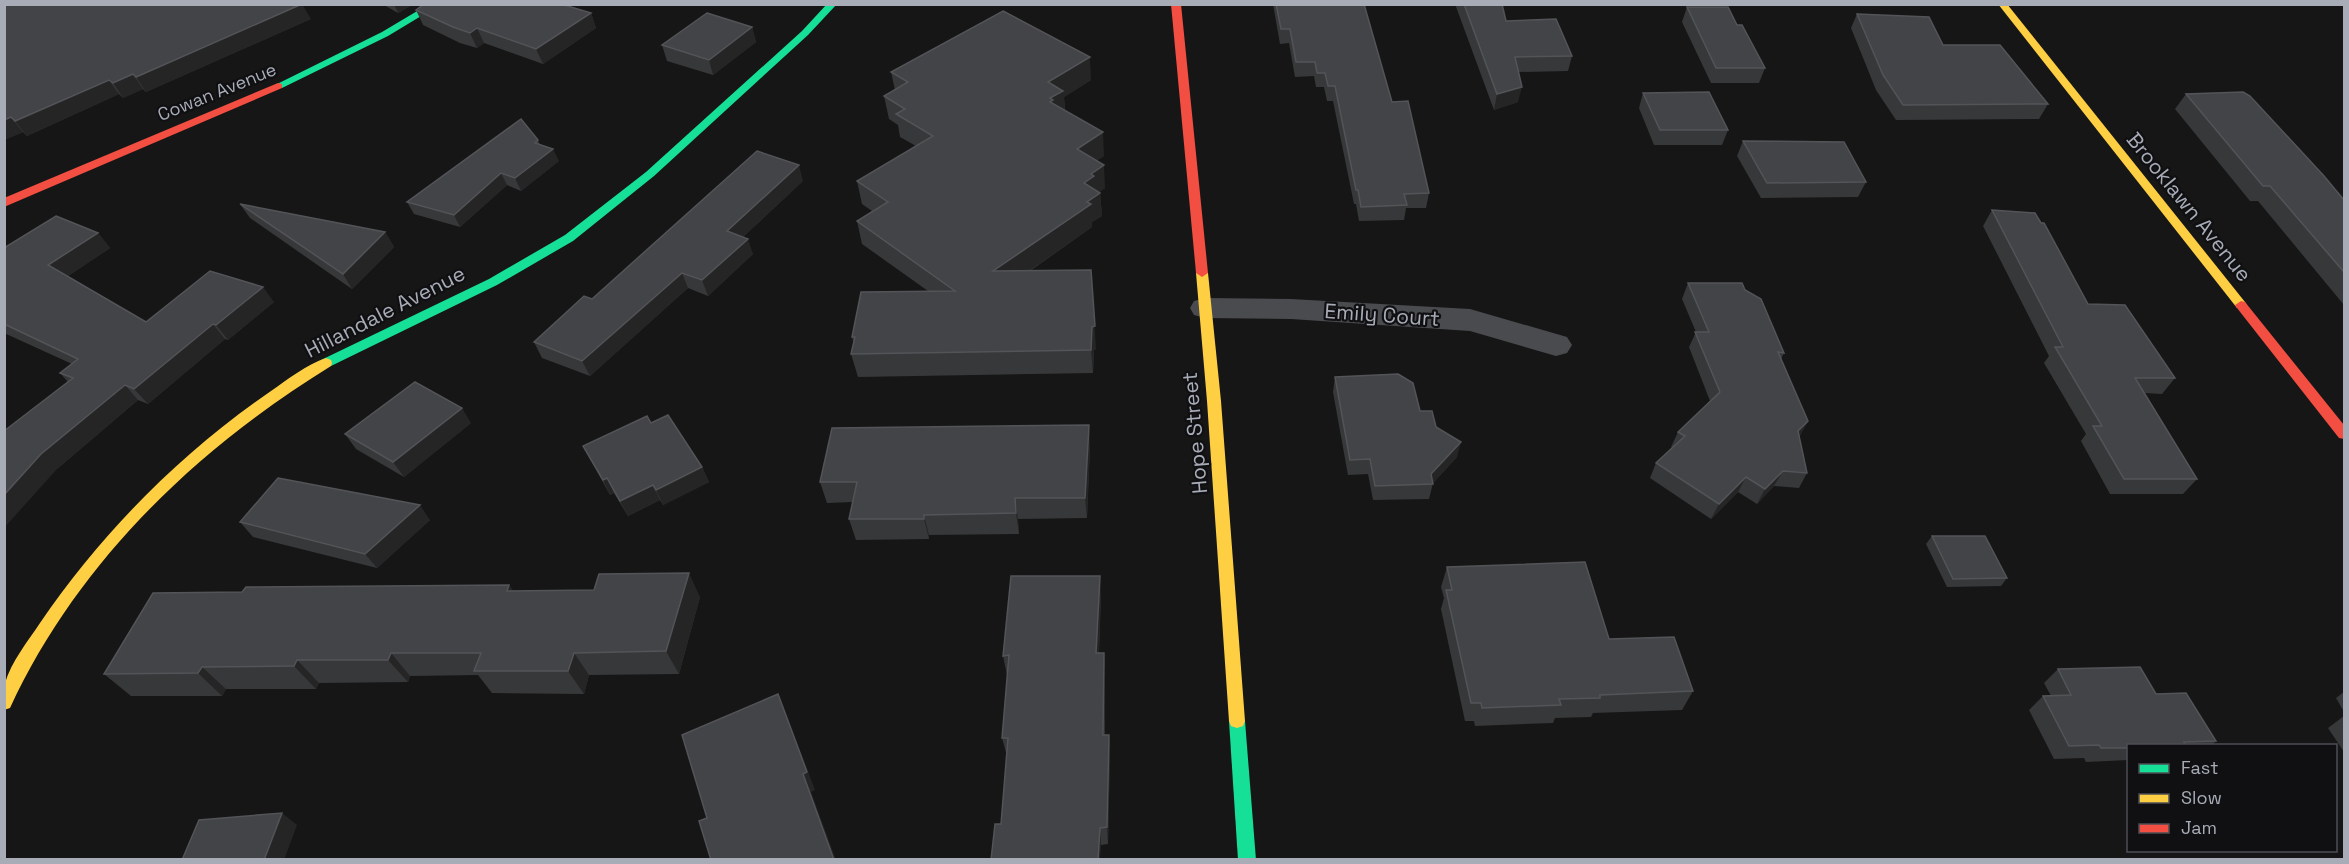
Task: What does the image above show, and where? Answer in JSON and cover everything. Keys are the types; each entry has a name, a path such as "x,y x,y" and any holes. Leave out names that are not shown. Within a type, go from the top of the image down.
{"street":[{"name":"Cowan Avenue","path":"4,203 76,170 261,94 332,62 397,29 437,4"},
{"name":"Hillandale Avenue","path":"4,703 35,645 79,580 128,522 206,447 282,389 309,373 344,353 540,257 578,231 635,186 833,4"},
{"name":"Hope Street","path":"1176,4 1225,533 1247,860"},
{"name":"Brooklawn Avenue","path":"2002,4 2344,434"},
{"name":"Emily Court","path":"1205,308 1291,309 1470,320 1556,345"}],"building":[{"path":"8,4 302,4 136,77 133,74 113,83 109,80 15,121 11,117 4,120 4,6"},
{"path":"424,4 561,4 591,13 536,49 477,28 470,33 453,27 416,10"},
{"path":"1276,4 1364,4 1392,102 1408,101 1429,193 1404,194 1407,205 1361,207 1335,86 1328,86 1325,73 1317,73 1315,62 1296,62 1290,29 1281,29"},
{"path":"1464,4 1502,4 1506,21 1556,19 1572,56 1515,57 1522,87 1497,94"},
{"path":"1687,7 1728,7 1737,25 1742,25 1765,68 1716,68"},
{"path":"1003,11 1090,57 1048,82 1063,91 1050,98 1053,100 1050,102 1103,132 1077,149 1104,165 1091,174 1094,176 1084,183 1100,193 1087,202 1091,204 993,271 1091,270 1095,326 1092,327 1091,350 851,354 861,292 955,291 857,221 888,202 857,181 933,136 896,114 905,109 884,96 908,82 891,72"},
{"path":"707,13 752,27 709,60 662,45"},
{"path":"1857,14 1929,17 1943,45 2000,45 2048,104 1903,105 1883,75"},
{"path":"1709,92 1728,130 1660,130 1643,93"},
{"path":"2243,92 2250,96 2344,200 2344,272 2270,186 2263,186 2186,94"},
{"path":"521,119 538,140 535,143 553,149 515,178 501,173 454,215 407,202"},
{"path":"1743,141 1844,142 1866,182 1767,183"},
{"path":"757,151 799,165 727,231 748,239 702,280 682,273 582,361 534,342 584,296 592,299"},
{"path":"240,204 385,232 343,274"},
{"path":"1992,210 2035,213 2041,223 2044,223 2088,304 2125,305 2175,378 2135,378 2197,479 2124,479 2093,426 2102,426 2055,347 2063,347"},
{"path":"56,216 98,233 48,265 146,322 210,271 263,287 216,325 213,324 134,389 125,385 41,454 4,495 4,431 73,378 60,373 78,359 4,324 4,248"},
{"path":"1688,283 1742,283 1745,290 1761,299 1784,353 1778,352 1808,421 1798,431 1807,473 1783,471 1765,489 1746,477 1719,504 1656,463 1685,436 1678,432 1720,392 1695,332 1709,332"},
{"path":"1398,374 1413,383 1420,411 1432,411 1436,427 1461,442 1431,474 1433,484 1375,486 1370,459 1350,460 1335,377"},
{"path":"415,382 462,408 393,462 345,434"},
{"path":"668,415 702,467 656,490 653,485 620,501 607,478 603,480 583,446 647,416 651,423"},
{"path":"1089,425 1085,498 1015,498 1016,513 924,515 924,519 849,519 857,482 820,482 832,428"},
{"path":"278,478 420,505 365,554 240,522"},
{"path":"1932,536 1985,536 2007,578 1953,579"},
{"path":"1585,562 1609,639 1674,637 1693,691 1559,699 1561,705 1482,708 1481,703 1471,703 1446,590 1452,590 1447,567"},
{"path":"689,573 666,651 574,653 568,671 474,671 481,653 391,653 388,660 297,660 294,666 202,667 198,673 104,674 153,593 242,592 246,587 509,585 507,591 594,590 599,574"},
{"path":"1011,576 1100,576 1096,653 1104,653 1103,735 1109,735 1107,827 1100,828 1098,860 991,860 995,824 1001,824 1008,738 1002,738 1009,655 1003,656"},
{"path":"2140,667 2156,694 2186,693 2216,741 2184,742 2185,744 2127,744 2127,748 2101,748 2099,745 2069,746 2043,696 2071,695 2058,669"},
{"path":"778,694 807,772 803,774 834,860 711,860 699,821 707,818 682,735"},
{"path":"282,813 264,860 182,860 199,820"}],"traffic: fast":[{"path":"278,86 385,34 437,4"},
{"path":"326,363 493,282 569,238 650,174 805,33 833,4"},
{"path":"1237,721 1247,860"}],"traffic: slow":[{"path":"2002,4 2241,305"},
{"path":"1202,273 1214,401 1237,721"},
{"path":"4,703 27,656 56,612 113,539 144,505 177,472 248,413 326,363"}],"traffic: jam":[{"path":"1176,4 1202,273"},
{"path":"4,203 278,86"},
{"path":"2241,305 2344,434"}]}
